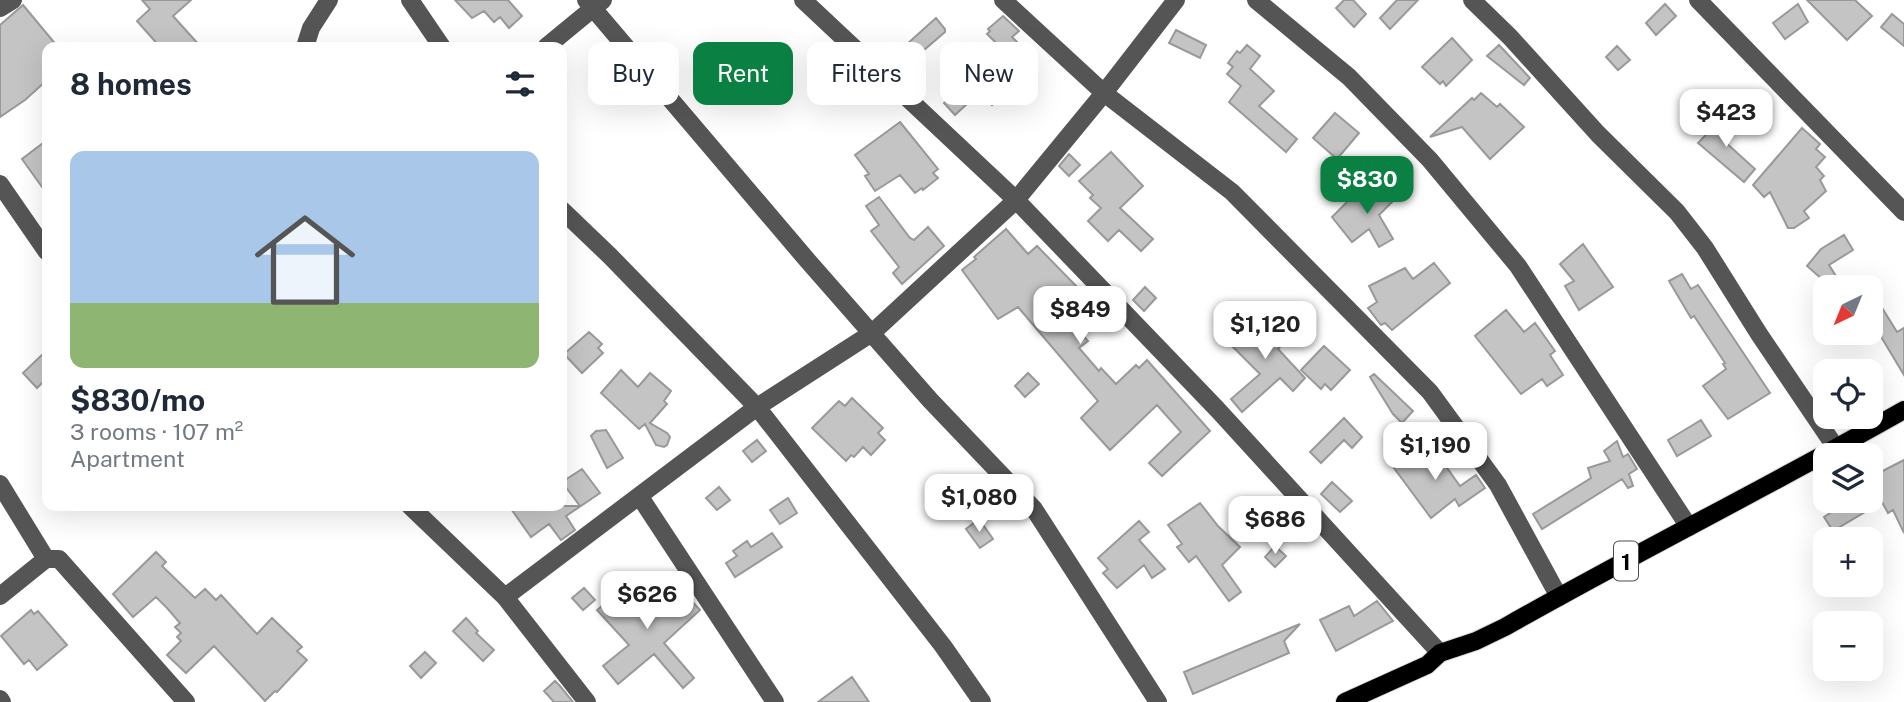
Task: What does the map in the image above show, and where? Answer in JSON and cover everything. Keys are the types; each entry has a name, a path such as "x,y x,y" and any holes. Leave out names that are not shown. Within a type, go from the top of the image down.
{"main road":[{"name":"1","path":"1845,443 1904,410"},
{"name":"1","path":"1345,702 1427,665 1440,653 1476,641 1813,460"}],"street":[{"path":"0,8 13,0"},
{"path":"307,42 311,28 329,0"},
{"path":"410,0 439,42"},
{"path":"803,0 1016,200 1217,409 1440,653"},
{"path":"1003,0 1104,93 1232,192 1430,392 1499,485 1559,597"},
{"path":"505,597 757,407 872,333 1016,200 1176,0"},
{"path":"1256,0 1349,78 1430,160 1509,255 1689,527"},
{"path":"1472,0 1510,37 1598,135 1677,212 1705,248 1833,443"},
{"path":"1698,0 1904,212"},
{"path":"552,42 595,3 930,400 1034,509 1157,702"},
{"path":"0,184 42,245"},
{"path":"567,215 757,407 943,646 982,702"},
{"path":"0,484 46,559"},
{"path":"640,497 775,702"},
{"path":"415,511 505,597 587,702"},
{"path":"0,596 46,559 59,559 186,702"}],"building":[{"path":"142,0 191,0 173,16 196,42 156,42 137,21 150,9"},
{"path":"455,0 508,0 522,16 509,28 500,17 494,22 484,11 472,18"},
{"path":"1344,0 1353,0 1366,14 1354,27 1336,8"},
{"path":"1397,0 1418,0 1390,29 1380,18"},
{"path":"1807,0 1855,0 1872,16 1847,40"},
{"path":"1665,4 1676,16 1656,35 1646,23"},
{"path":"1798,4 1808,22 1785,39 1773,23"},
{"path":"23,5 54,42 42,42 42,85 0,117 0,25"},
{"path":"1892,14 1904,24 1904,46 1881,27"},
{"path":"1003,16 1019,31 1012,37 1017,42 995,42 987,34 990,31 988,29"},
{"path":"936,18 945,29 945,32 926,48 926,42 909,42"},
{"path":"1176,30 1206,45 1200,58 1169,43"},
{"path":"1452,38 1472,60 1446,86 1443,81 1440,84 1422,67"},
{"path":"1247,45 1260,56 1250,69 1274,91 1259,106 1297,139 1286,152 1229,102 1241,86 1227,74 1233,67 1228,63 1237,51 1240,53"},
{"path":"1499,45 1530,78 1524,85 1487,56"},
{"path":"1617,46 1630,60 1618,70 1606,57"},
{"path":"1481,93 1497,107 1500,104 1524,127 1490,159 1462,127 1430,137 1472,98 1474,100"},
{"path":"946,105 966,105 955,115"},
{"path":"1335,113 1359,133 1337,159 1313,138"},
{"path":"1726,114 1738,124 1723,140 1755,169 1744,182 1698,143"},
{"path":"900,122 938,169 933,173 938,178 915,193 900,175 875,191 865,176 869,174 855,155"},
{"path":"1802,128 1820,144 1816,149 1825,157 1816,167 1824,176 1820,180 1826,191 1804,211 1809,218 1794,228 1788,228 1770,192 1764,197 1753,185"},
{"path":"42,144 42,187 22,159"},
{"path":"1111,152 1143,186 1120,208 1153,239 1141,251 1119,230 1108,241 1088,221 1101,208 1090,198 1093,195 1079,181"},
{"path":"1069,154 1080,165 1069,176 1059,166"},
{"path":"1390,182 1401,193 1379,215 1393,239 1379,247 1369,229 1352,242 1332,217 1356,193 1367,204"},
{"path":"879,197 910,238 914,240 928,227 944,246 902,284 893,273 899,267 871,231 879,225 866,206"},
{"path":"1006,229 1028,254 1037,246 1083,293 1063,312 1088,341 1079,348 1099,371 1101,368 1116,384 1136,365 1139,368 1147,360 1210,431 1162,476 1149,463 1181,432 1157,405 1110,450 1081,418 1098,401 1018,307 998,319 962,270"},
{"path":"1844,235 1853,250 1829,265 1835,275 1817,275 1807,266 1821,249"},
{"path":"1583,244 1613,287 1579,310 1565,286 1574,281 1560,264"},
{"path":"1434,263 1450,283 1392,330 1385,323 1381,325 1368,308 1377,302 1369,286 1405,268 1413,279"},
{"path":"1682,274 1691,289 1698,285 1770,393 1728,419 1703,386 1726,369 1723,364 1725,363 1694,316 1691,318 1669,281"},
{"path":"1145,287 1156,298 1144,311 1133,300"},
{"path":"1883,309 1897,332 1904,328 1904,375 1883,340"},
{"path":"1506,310 1524,332 1535,323 1555,351 1550,355 1563,375 1547,386 1542,379 1521,394 1475,336"},
{"path":"1275,317 1292,333 1278,349 1305,378 1293,391 1280,378 1242,412 1231,399 1260,374 1231,345 1239,338 1235,334 1248,321 1261,333"},
{"path":"589,332 602,344 598,348 603,353 582,373 567,357 567,351"},
{"path":"1324,346 1350,370 1331,390 1325,384 1321,389 1301,370"},
{"path":"42,355 42,383 37,388 23,373"},
{"path":"621,370 638,387 650,373 671,391 664,401 667,404 650,423 670,437 664,447 656,445 645,424 639,429 601,393"},
{"path":"1028,373 1039,384 1025,397 1015,386"},
{"path":"1374,374 1413,411 1402,423 1393,414 1370,377"},
{"path":"852,398 883,428 878,433 885,440 871,455 863,447 846,461 812,428 839,401 845,406"},
{"path":"1344,418 1362,437 1352,448 1344,440 1321,463 1310,452"},
{"path":"1701,420 1711,436 1677,456 1668,440"},
{"path":"606,430 623,458 607,468 591,436 596,431"},
{"path":"757,440 766,451 752,462 743,451"},
{"path":"1617,441 1623,457 1628,454 1637,469 1629,474 1633,486 1628,488 1622,479 1542,529 1533,514 1591,478 1588,468 1610,461 1604,451"},
{"path":"1430,444 1460,486 1476,475 1485,488 1459,506 1455,499 1431,518 1394,468"},
{"path":"1904,460 1904,533 1893,510 1888,513 1883,504 1883,471"},
{"path":"582,469 600,493 566,516 575,530 561,540 549,524 531,537 513,511 567,511 567,506 580,506 567,489 567,479"},
{"path":"944,477 956,489 945,500 933,488"},
{"path":"1332,482 1352,501 1340,512 1321,494"},
{"path":"719,487 730,500 717,510 706,498"},
{"path":"788,498 797,513 780,524 770,510"},
{"path":"1200,503 1218,526 1240,547 1222,565 1241,592 1229,601 1196,556 1189,562 1177,547 1182,544 1168,525"},
{"path":"1830,513 1863,513 1840,527 1830,527 1824,517"},
{"path":"979,519 993,539 980,548 966,529"},
{"path":"1139,521 1149,532 1139,540 1165,569 1152,578 1144,565 1117,588 1103,573 1108,569 1098,558"},
{"path":"772,533 782,547 735,577 726,563 737,556 733,551 747,541 751,547"},
{"path":"1275,546 1286,556 1275,567 1265,557"},
{"path":"156,552 166,562 162,566 195,598 205,589 216,600 221,595 257,634 272,618 302,647 297,651 307,660 265,701 214,646 186,673 167,655 181,641 177,637 181,633 175,627 180,623 167,608 156,597 133,617 113,594"},
{"path":"659,582 681,603 688,597 700,610 664,643 694,678 683,688 654,654 618,684 603,666 629,645 597,610 625,587 637,603"},
{"path":"584,588 595,600 583,610 572,598"},
{"path":"1377,601 1393,621 1336,651 1320,620 1349,606 1354,616"},
{"path":"31,610 34,614 38,611 67,645 37,670 29,660 24,664 1,636"},
{"path":"466,618 478,631 476,633 494,650 483,661 453,631"},
{"path":"1300,624 1284,641 1289,653 1193,694 1184,672"},
{"path":"425,652 436,663 421,678 410,666"},
{"path":"852,677 869,702 818,702"},
{"path":"555,681 573,702 554,702 544,691"}]}
